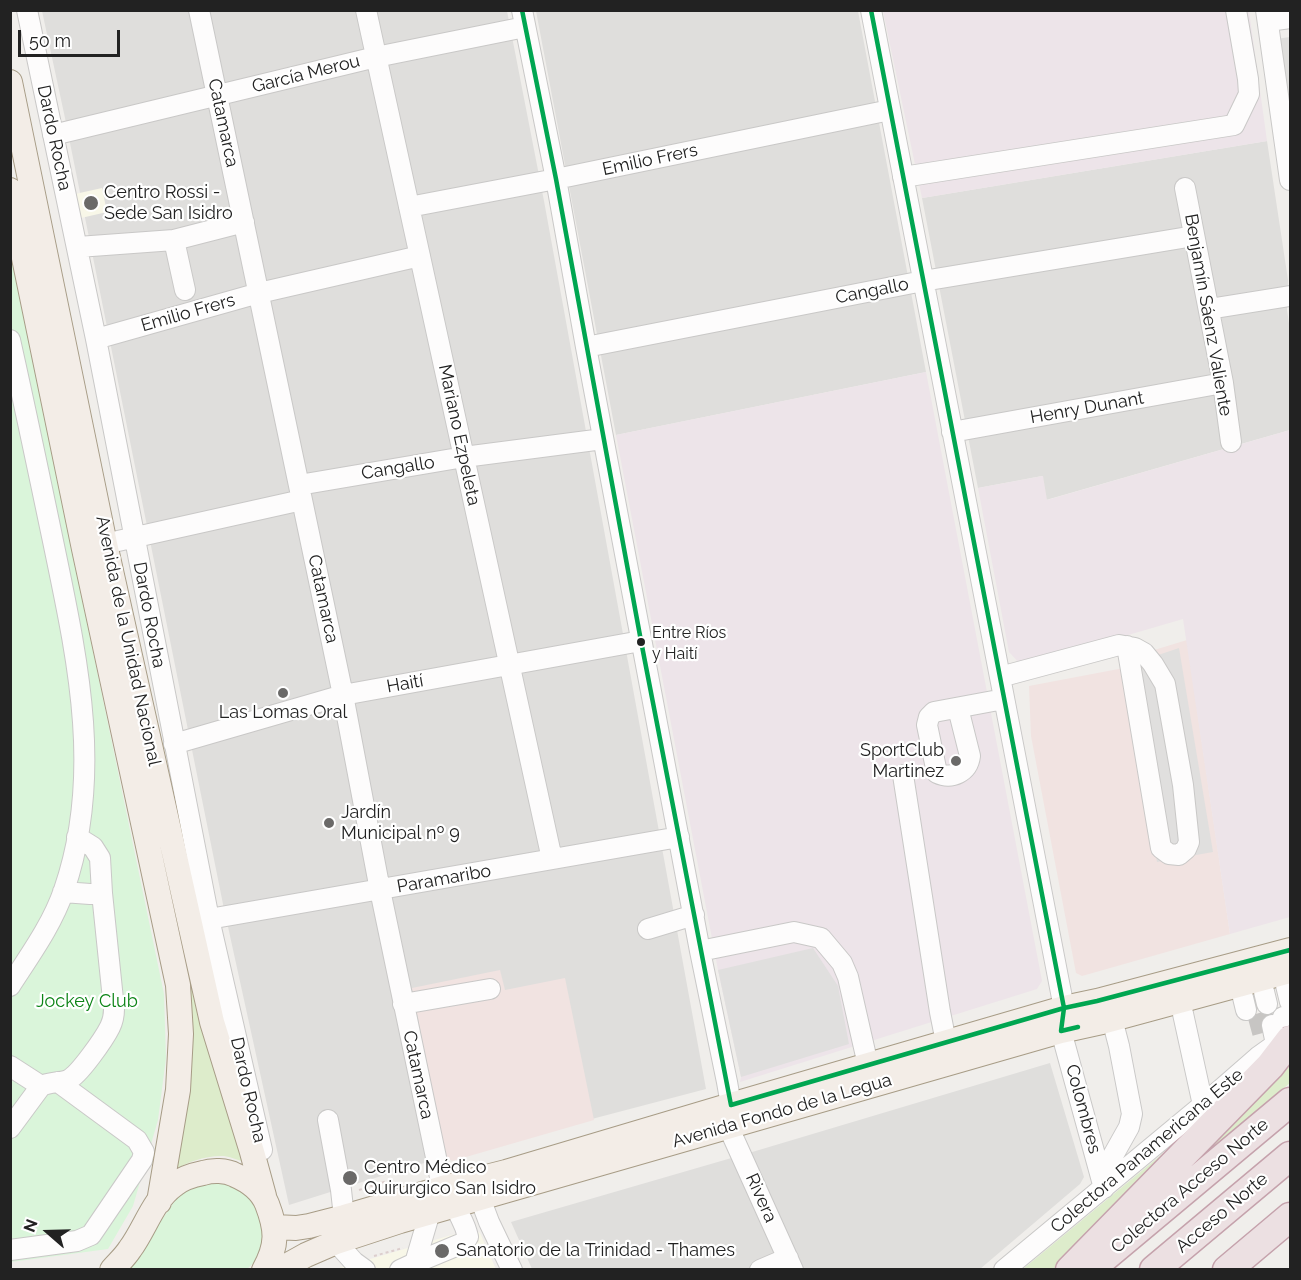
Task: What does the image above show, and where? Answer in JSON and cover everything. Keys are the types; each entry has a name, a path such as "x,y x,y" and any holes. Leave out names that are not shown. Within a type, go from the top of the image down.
{"highway":[{"path":"1070,1269 1270,1066 1285,1025"},
{"name":"Colectora Acceso Norte","path":"1090,1269 1290,1102"},
{"name":"Acceso Norte","path":"1154,1269 1290,1156"},
{"path":"1227,1269 1290,1217"}],"main road":[{"name":"Avenida de la Unidad Nacional","path":"10,82 178,985 181,1034 178,1090 159,1202"},
{"name":"Avenida de la Unidad Nacional","path":"10,190 212,1022 274,1227 279,1269"},
{"name":"Avenida Fondo de la Legua","path":"279,1269 336,1242 430,1212 449,1197 506,1172 730,1115 1063,1020 1109,998 1273,972"},
{"name":"Avenida Fondo de la Legua","path":"274,1227 309,1226 449,1197 480,1198 730,1115 868,1065 946,1042 1063,1020 1112,1019 1273,972"},
{"path":"110,1268 130,1250 159,1202 173,1185 190,1176 210,1171 230,1173 249,1181 264,1196"}],"street":[{"name":"Dardo Rocha","path":"27,10 78,247 208,919 268,1176 274,1227"},
{"name":"Catamarca","path":"199,10 343,695 403,1004 449,1197 468,1237 463,1243 407,1266"},
{"name":"Mariano Ezpeleta","path":"366,10 552,860"},
{"name":"Colombres","path":"871,10 1000,677 1063,1020 1103,1182"},
{"path":"903,177 1234,125 1249,94 1236,10"},
{"path":"1290,18 1267,16 1290,180"},
{"name":"García Merou","path":"53,135 524,19"},
{"name":"Rivera","path":"524,19 556,179 730,1115 791,1264"},
{"name":"Emilio Frers","path":"409,207 890,111"},
{"name":"Benjamín Sáenz Valiente","path":"1185,188 1209,309 1231,442"},
{"path":"78,247 174,240 243,222"},
{"name":"Cangallo","path":"586,347 923,281 1194,236"},
{"path":"174,240 185,290"},
{"name":"Emilio Frers","path":"96,339 259,293 420,256"},
{"path":"1209,309 1290,296"},
{"path":"10,340 74,640 81,697 84,756 82,810 63,892 48,926 10,986"},
{"name":"Henry Dunant","path":"952,432 1222,383"},
{"name":"Cangallo","path":"95,546 301,492 464,457 603,439"},
{"name":"Haití","path":"174,744 343,695 641,641"},
{"path":"1000,677 1119,645 1127,646 1135,648 1144,653 1165,684 1183,785 1189,842 1186,849 1179,855 1169,854 1161,848 1127,646"},
{"path":"1131,676 1157,670"},
{"path":"958,708 1004,699"},
{"path":"903,775 946,1042"},
{"path":"10,1128 49,1084 70,1079 79,1072 114,1019 100,858 93,847 77,837"},
{"name":"Paramaribo","path":"208,919 679,837"},
{"path":"63,892 102,893"},
{"path":"648,929 694,915"},
{"path":"700,951 794,932 821,938 842,963 848,977 868,1065"},
{"path":"1267,1004 1273,972"},
{"path":"1246,1010 1273,972"},
{"path":"1273,972 1285,1025"},
{"path":"403,1004 490,990"},
{"path":"1180,1000 1203,1105"},
{"path":"1103,1182 1129,1127 1132,1114 1112,1019"},
{"name":"Colectora Panamericana Este","path":"1004,1269 1103,1182 1203,1105 1256,1048 1285,1025"},
{"path":"10,1066 49,1084 137,1140 144,1152 142,1160 91,1235 77,1241 10,1250"},
{"path":"328,1120 344,1217"},
{"path":"480,1198 512,1269"},
{"path":"407,1266 430,1212"},
{"path":"336,1242 357,1267"},
{"path":"760,1269 791,1264"}],"shaded area":[{"path":"42,11 507,11 544,201 706,1089 413,1166 289,1205 223,904"},
{"path":"536,11 858,11 926,372 616,435"},
{"path":"883,11 1249,11 1267,141 922,198"},
{"path":"1290,37 1290,127 1276,39"},
{"path":"1267,141 1288,280 1290,430 1046,500 1042,476 978,488 922,198"},
{"name":"Centro Rossi - Sede San Isidro","path":"102,188 107,212 81,218 75,194"},
{"path":"926,372 1042,981 1037,989 740,1082 741,1077 718,970 616,435"},
{"path":"1290,430 1290,917 1230,934 1183,619 1022,666 1009,652 978,488 1043,476 1047,500"},
{"path":"1187,640 1230,934 1082,976 1076,973 1031,736 1029,686 1129,667 1128,658"},
{"path":"1179,648 1213,852 1157,862 1122,671 1150,666 1149,658"},
{"path":"813,948 838,986 849,1044 741,1077 718,970"},
{"path":"500,970 505,990 565,978 594,1120 452,1161 445,1156 412,988"},
{"path":"1050,1063 1084,1177 1080,1184 980,1269 532,1269 511,1222 759,1150"},
{"name":"Sanatorio de la Trinidad - Thames","path":"472,1229 480,1233 496,1269 333,1270"}],"green space":[{"name":"Jockey Club","path":"10,251 164,994 166,1058 158,1120 133,1206 108,1249 11,1262"},
{"path":"138,748 248,1163 217,1156 190,1162 173,1171 188,1092"},
{"path":"1290,1059 1290,1083 1166,1186"},
{"path":"1213,1112 1053,1269 1023,1269"},
{"path":"210,1177 243,1184 268,1227 257,1260 247,1269 127,1270 181,1192"}],"tunnel":[{"path":"1250,1026 1283,1017"}],"transit line":[{"path":"522,10 731,1105 1064,1008 1290,950"},
{"path":"871,10 1064,1008 1061,1031 1078,1027"}],"place":[{"name":"Centro Rossi - Sede San Isidro","path":"91,203"},
{"name":"Entre Ríos y Haití","path":"641,642"},
{"name":"Las Lomas Oral","path":"283,693"},
{"name":"SportClub Martinez","path":"956,761"},
{"name":"Jardín Municipal nº 9","path":"329,823"},
{"name":"Centro Médico Quirurgico San Isidro","path":"350,1178"},
{"name":"Sanatorio de la Trinidad - Thames","path":"442,1251"}]}
